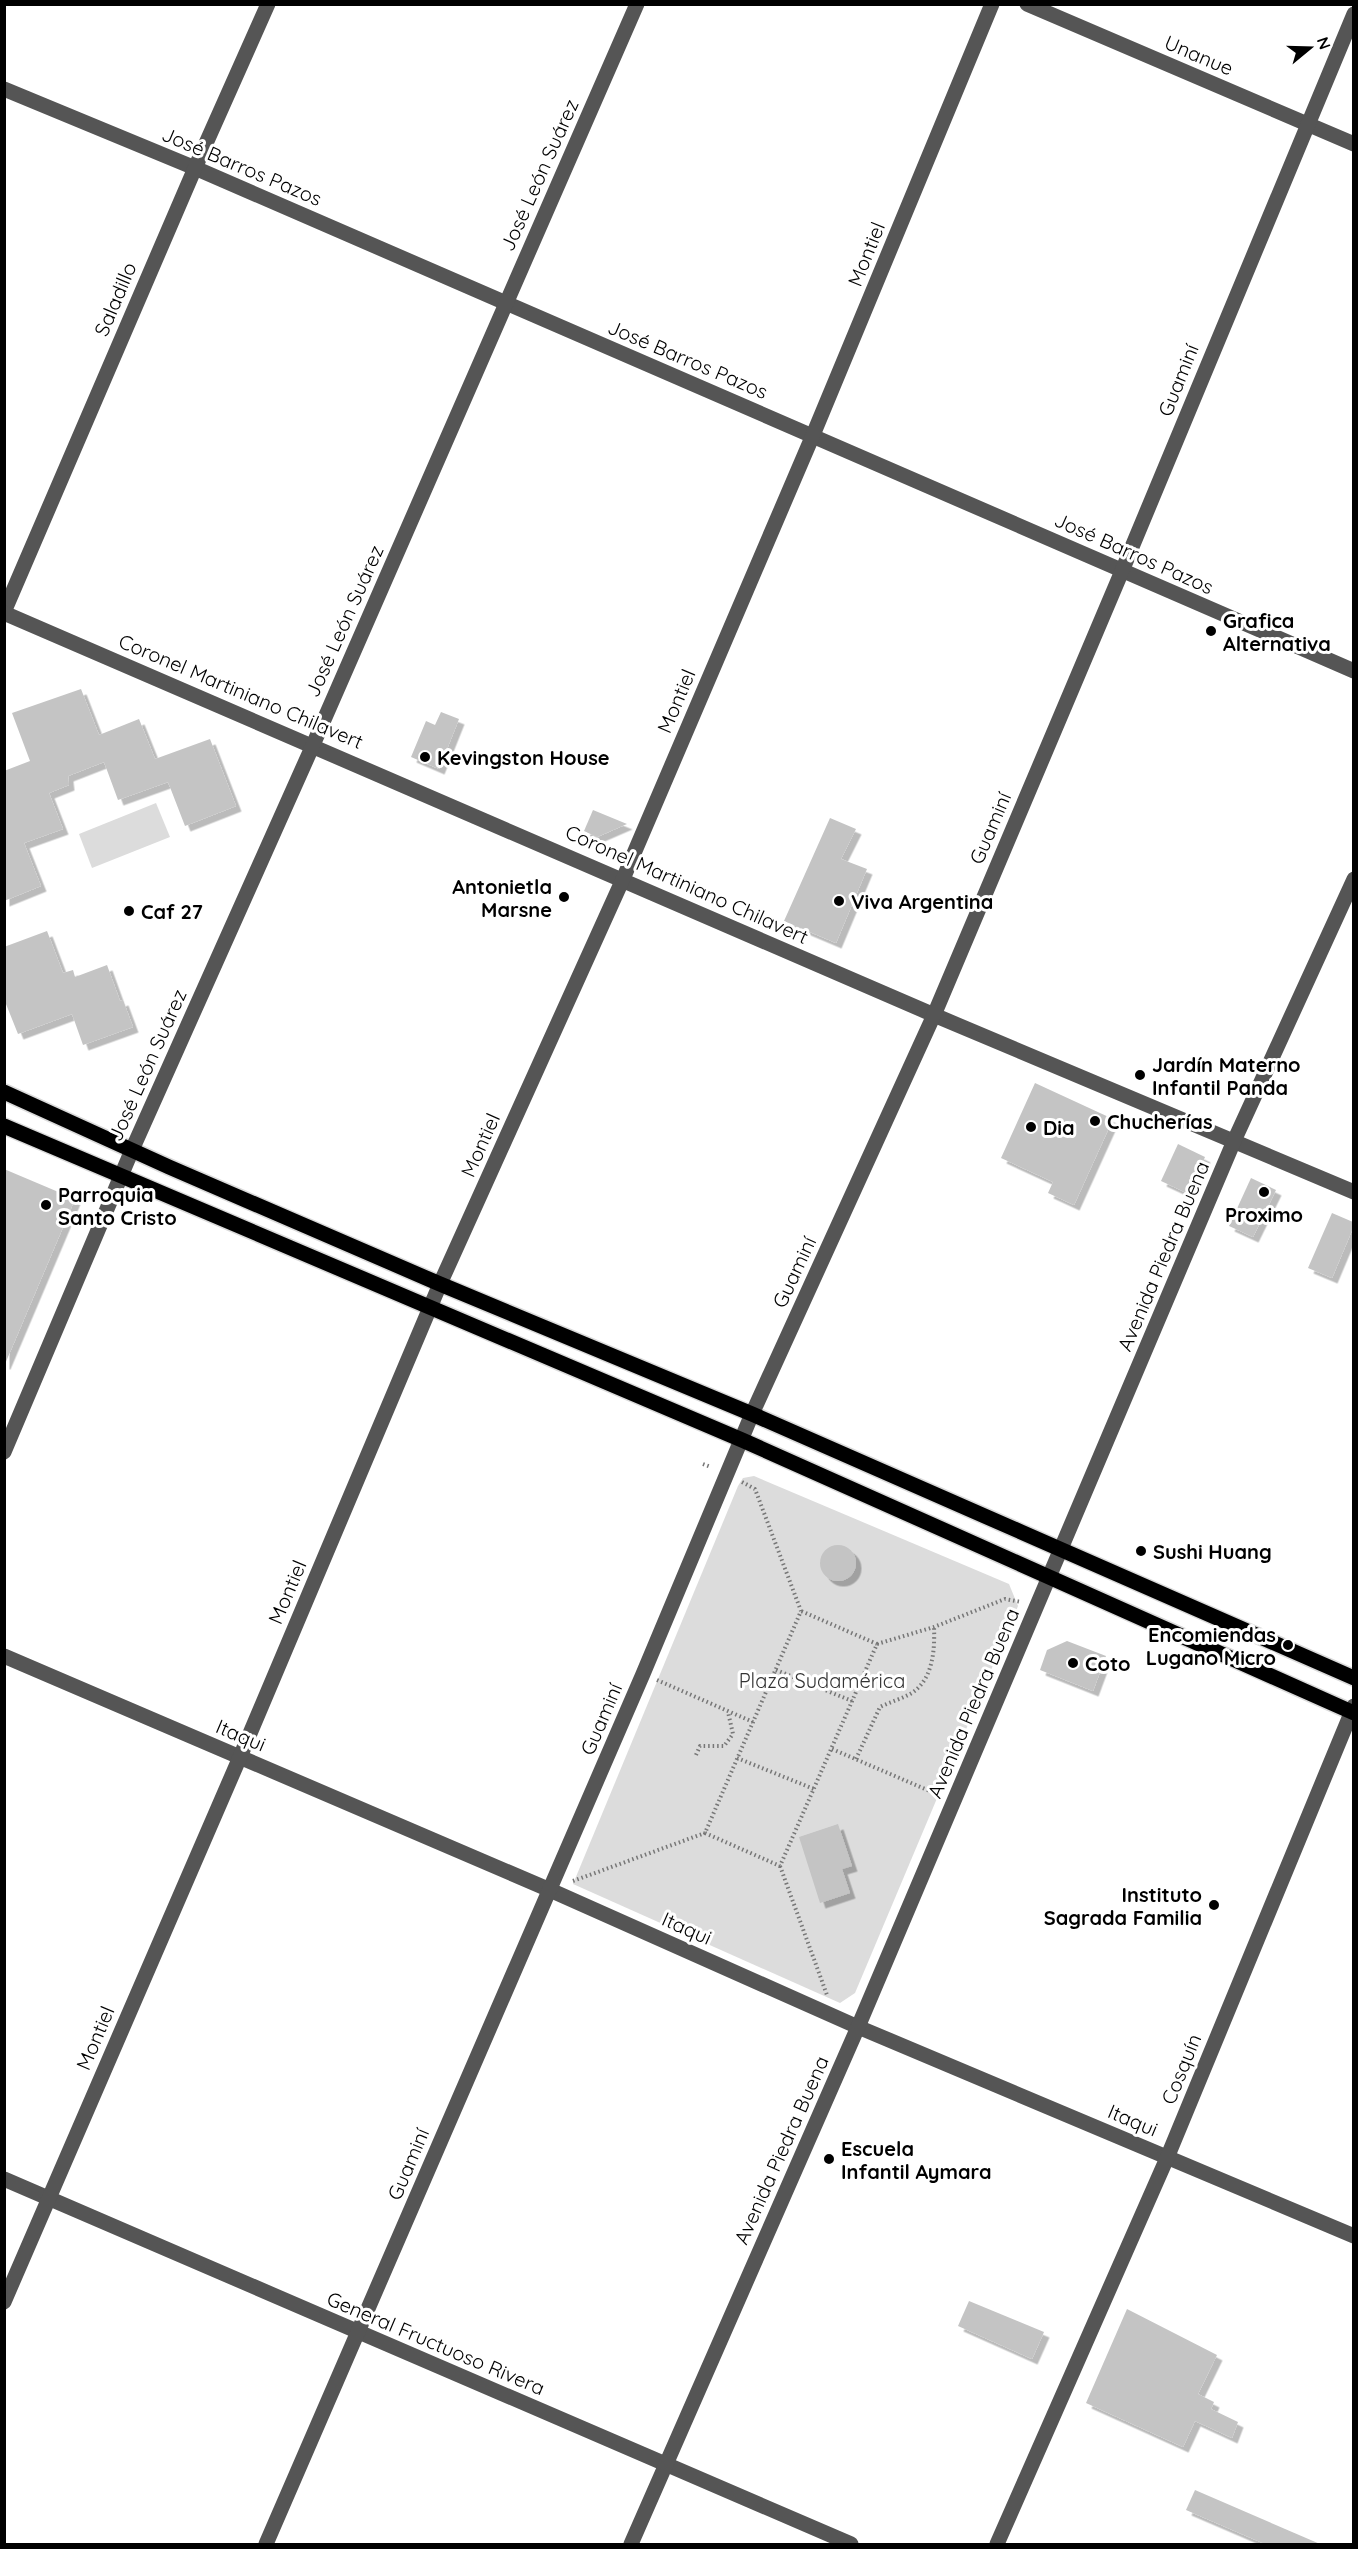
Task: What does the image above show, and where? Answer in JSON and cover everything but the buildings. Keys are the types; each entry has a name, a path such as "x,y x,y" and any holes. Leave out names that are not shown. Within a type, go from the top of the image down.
{"main road":[{"path":"4,1092 440,1284 752,1414 1353,1678"},
{"path":"4,1126 742,1440 1353,1711"}],"street":[{"name":"Saladillo","path":"4,613 268,4"},
{"name":"José León Suárez","path":"4,1452 132,1150 313,745 637,4"},
{"name":"Montiel","path":"4,2302 240,1757 440,1284 623,879 813,435 992,4"},
{"name":"Unanue","path":"1028,4 1353,144"},
{"name":"Guaminí","path":"266,2544 643,1674 752,1414 934,1015 1122,571 1353,14"},
{"name":"José Barros Pazos","path":"4,88 813,435 1353,671"},
{"name":"Coronel Martiniano Chilavert","path":"4,613 934,1015 1353,1192"},
{"name":"Avenida Piedra Buena","path":"631,2544 858,2026 1234,1142 1353,879"},
{"name":"Itaqui","path":"4,1656 550,1890 858,2026 1353,2236"},
{"name":"Cosquín","path":"997,2544 1167,2158 1353,1711"},
{"name":"General Fructuoso Rivera","path":"4,2179 851,2544"}],"path":[{"path":"703,1464 754,1489 801,1611 705,1833"},
{"path":"801,1611 877,1644 934,1627 1005,1599 1037,1605"},
{"path":"856,1759 880,1707 911,1694 928,1672 933,1657 934,1627"},
{"path":"835,2016 780,1866 877,1644"},
{"path":"776,1670 852,1701"},
{"path":"643,1674 753,1722"},
{"path":"696,1755 699,1746 724,1746 730,1740 733,1734 727,1711"},
{"path":"832,1749 954,1801"},
{"path":"737,1758 814,1789"},
{"path":"550,1890 705,1833 780,1866"}],"green space":[{"path":"156,803 170,837 92,868 79,834"},
{"name":"Plaza Sudamérica","path":"754,1476 1009,1584 1018,1606 855,1993 840,2003 573,1884 738,1486 743,1478"}],"place":[{"name":"Grafica Alternativa","path":"1211,631"},
{"name":"Kevingston House","path":"425,757"},
{"name":"Antonietla Marsne","path":"564,897"},
{"name":"Viva Argentina","path":"839,901"},
{"name":"Caf 27","path":"129,911"},
{"name":"Jardín Materno Infantil Panda","path":"1140,1075"},
{"name":"Chucherías","path":"1095,1121"},
{"name":"Dia","path":"1031,1127"},
{"name":"Proximo","path":"1264,1192"},
{"name":"Parroquia Santo Cristo","path":"46,1205"},
{"name":"Sushi Huang","path":"1141,1551"},
{"name":"Encomiendas Lugano Micro","path":"1288,1645"},
{"name":"Coto","path":"1073,1663"},
{"name":"Instituto Sagrada Familia","path":"1214,1905"},
{"name":"Escuela Infantil Aymara","path":"829,2159"}]}
